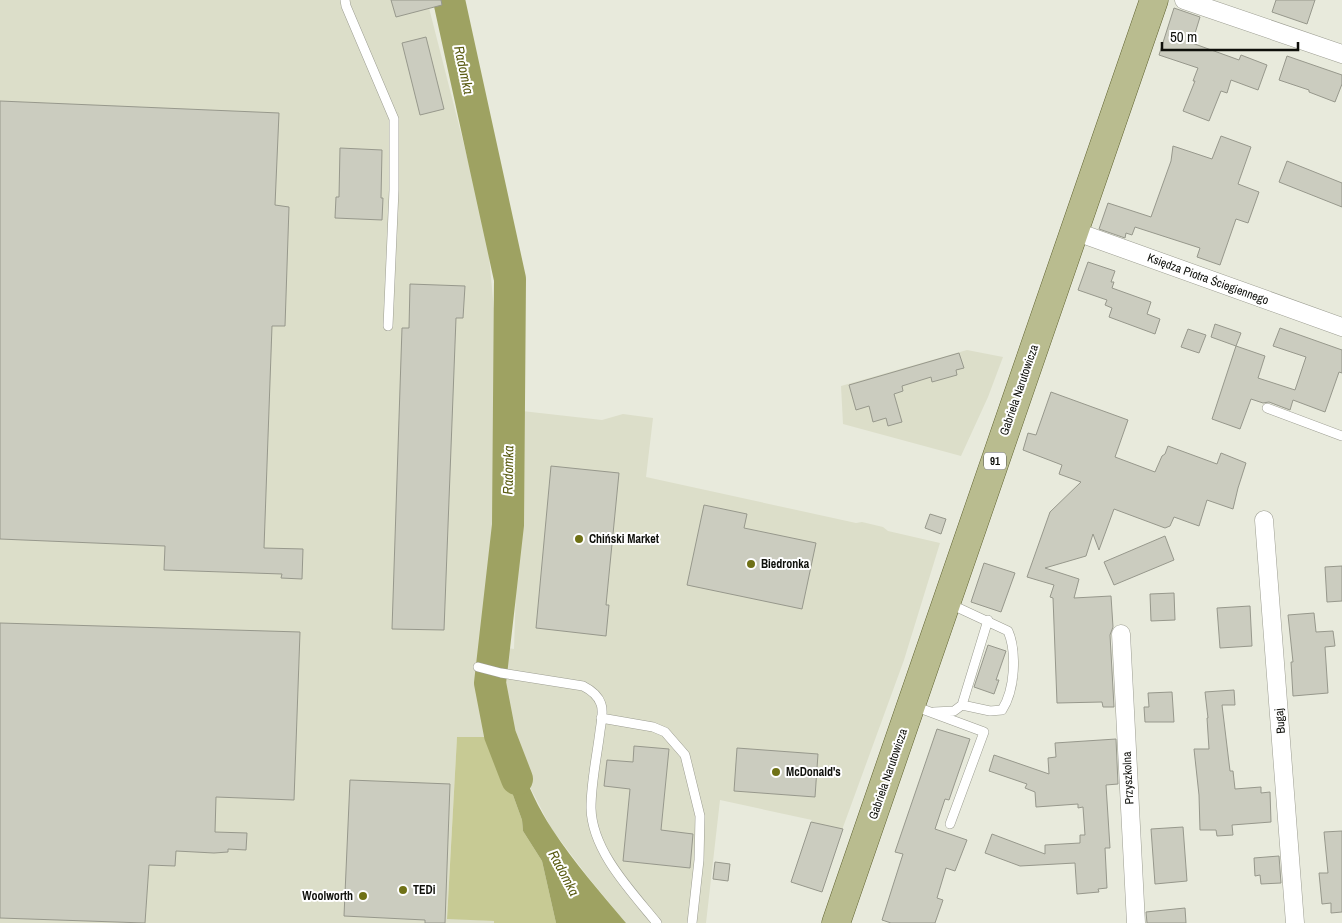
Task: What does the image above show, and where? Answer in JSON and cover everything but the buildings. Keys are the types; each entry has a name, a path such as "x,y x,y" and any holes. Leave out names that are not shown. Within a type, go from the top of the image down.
{"main road":[{"name":"Gabriela Narutowicza","path":"836,923 921,709 946,603 1154,0"}],"street":[{"path":"1184,0 1342,54"},
{"name":"Księdza Piotra Ściegiennego","path":"1074,231 1342,327"},
{"name":"Bugaj","path":"1264,520 1295,923"},
{"name":"Przyszkolna","path":"1121,634 1136,923"}],"lane":[{"path":"345,0 394,119 394,190 388,326"},
{"path":"1267,408 1342,436"},
{"path":"946,603 988,620 1008,631 1012,641 1012,683 1007,702 1002,710 990,711 962,705"},
{"path":"921,709 954,711 962,705 988,620"},
{"path":"478,668 583,686 597,696 602,704 591,809 596,831 612,867 657,923"},
{"path":"921,709 984,732 950,824"},
{"path":"601,718 659,729 672,738 685,755 700,816 700,860 692,923"}],"shaded area":[{"path":"0,0 427,0 487,235 497,342 497,548 484,644 514,649 522,411 602,420 623,414 653,418 646,477 856,523 862,522 883,527 888,531 940,543 904,660 842,830 811,822 812,820 720,800 706,923 626,923 551,828 531,789 511,738 457,737 447,918 494,921 494,923 0,923"},
{"path":"967,350 1003,357 988,397 961,456 843,424 841,386"},
{"path":"457,737 492,737 522,820 523,831 542,861 556,923 494,923 494,921 447,919"}],"water":[{"path":"492,737 511,738 528,785 545,819 578,866 626,923 556,923 542,861 523,831 522,820"}],"waterway":[{"name":"Radomka","path":"449,0 510,279 508,525 490,683 500,735 517,779"}],"place":[{"name":"Chiński Market","path":"579,539"},
{"name":"Biedronka","path":"751,564"},
{"name":"McDonald's","path":"776,772"},
{"name":"TEDi","path":"403,890"},
{"name":"Woolworth","path":"363,896"}]}
